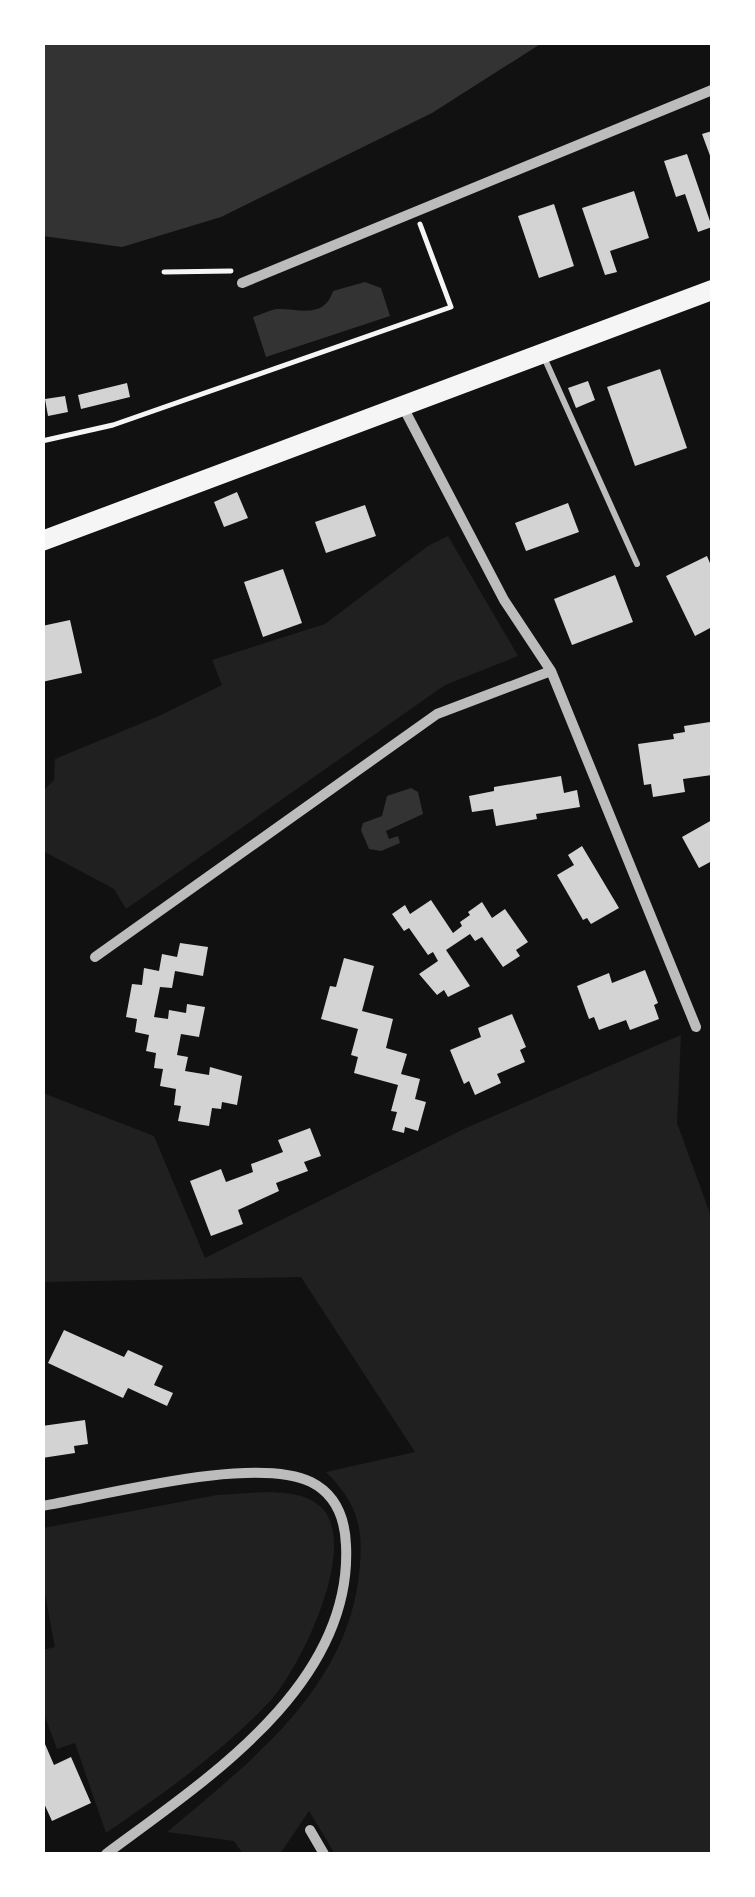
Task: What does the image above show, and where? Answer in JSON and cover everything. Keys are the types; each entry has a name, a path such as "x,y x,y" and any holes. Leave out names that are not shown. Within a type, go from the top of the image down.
{"main road":[{"path":"42,541 712,290"}],"street":[{"path":"242,283 712,90"},
{"path":"402,404 504,600 551,671 696,1026"},
{"path":"95,956 437,714 551,671"},
{"path":"42,1506 232,1472 312,1482 334,1501 345,1523 347,1559 340,1599 322,1646 290,1698 229,1762 106,1854"},
{"path":"310,1830 324,1854"}],"lane":[{"path":"543,354 637,564"}],"path":[{"path":"42,441 113,425 450,306 416,212"},
{"path":"164,272 235,271"}],"shaded area":[{"path":"43,42 542,43 432,113 221,217 122,247 43,236"},
{"path":"365,282 381,288 390,316 266,357 253,317 277,309 317,309 333,291"},
{"path":"448,536 518,656 445,685 126,909 114,889 43,851 43,791 54,780 55,759 222,685 212,660 325,624 428,546"},
{"path":"411,788 418,792 423,814 386,831 389,839 398,836 400,843 381,851 369,849 361,830 363,823 382,816 387,796"},
{"path":"681,1035 677,1123 712,1219 712,1854 335,1854 309,1811 280,1854 243,1854 234,1841 167,1832 230,1779 289,1721 335,1654 350,1616 361,1544 352,1507 326,1472 415,1452 301,1277 43,1282 43,1093 154,1136 205,1258 466,1128"},
{"path":"266,1492 311,1500 323,1509 332,1527 330,1578 310,1635 284,1683 253,1718 193,1770 106,1833 75,1743 57,1749 43,1712 43,1650 55,1647 43,1583 43,1528 217,1495"}],"building":[{"path":"712,131 712,161 702,134"},
{"path":"687,154 712,227 698,232 685,194 676,197 664,161"},
{"path":"634,191 649,238 610,251 617,272 605,275 582,208"},
{"path":"554,204 574,266 539,278 518,216"},
{"path":"660,369 687,448 635,466 607,387"},
{"path":"588,381 595,400 576,408 568,388"},
{"path":"127,383 130,397 81,409 78,395"},
{"path":"65,396 68,412 48,416 45,399"},
{"path":"237,492 248,518 224,527 214,502"},
{"path":"568,503 579,532 526,551 515,523"},
{"path":"365,505 376,536 326,553 315,522"},
{"path":"707,556 712,568 712,627 695,636 666,576"},
{"path":"283,569 302,623 263,637 244,582"},
{"path":"615,575 633,622 572,645 554,599"},
{"path":"70,620 82,673 42,682 42,626"},
{"path":"710,722 712,775 683,779 685,792 653,797 651,784 644,785 638,744 674,739 673,734 685,732 684,726"},
{"path":"561,776 564,793 577,790 580,807 496,826 493,809 472,812 469,796 494,791 494,787"},
{"path":"712,820 712,861 699,868 682,837"},
{"path":"582,846 619,908 591,924 587,918 583,920 557,875 574,865 568,855"},
{"path":"431,900 453,933 470,915 468,912 482,902 492,918 505,909 528,942 516,950 520,956 503,967 482,937 475,941 470,934 446,950 470,986 448,997 444,990 437,995 419,974 438,961 433,952 428,955 409,928 404,931 392,914 405,905 410,914"},
{"path":"180,943 208,947 203,976 175,971 172,988 160,987 154,1017 168,1019 169,1010 186,1013 187,1004 205,1007 199,1037 181,1034 177,1055 188,1057 185,1071 209,1075 210,1067 242,1076 237,1105 222,1102 221,1109 212,1108 209,1126 178,1121 181,1106 174,1105 176,1089 160,1086 163,1069 154,1068 156,1053 146,1051 149,1035 135,1032 137,1019 126,1017 132,984 142,985 144,968 159,971 162,954 177,957"},
{"path":"344,958 374,966 362,1011 393,1019 386,1048 407,1054 401,1074 420,1079 415,1099 426,1102 418,1131 405,1127 404,1133 392,1130 397,1112 391,1111 398,1085 354,1073 358,1057 351,1055 358,1029 321,1019 330,986 336,987"},
{"path":"645,970 658,1003 654,1005 659,1019 630,1030 626,1020 599,1030 594,1017 589,1019 577,986 609,973 612,983"},
{"path":"512,1014 526,1047 520,1050 525,1062 497,1074 501,1083 475,1095 469,1081 464,1084 450,1050 481,1037 478,1028"},
{"path":"310,1128 321,1156 304,1162 308,1171 276,1183 279,1191 238,1210 243,1224 211,1236 190,1181 221,1169 226,1182 253,1172 251,1164 283,1152 278,1140"},
{"path":"64,1330 124,1357 128,1350 163,1366 154,1385 173,1393 167,1406 128,1388 123,1398 48,1363"},
{"path":"85,1420 88,1444 74,1446 75,1453 42,1458 42,1426"},
{"path":"42,1737 54,1765 71,1757 91,1803 52,1821 42,1799"}]}
